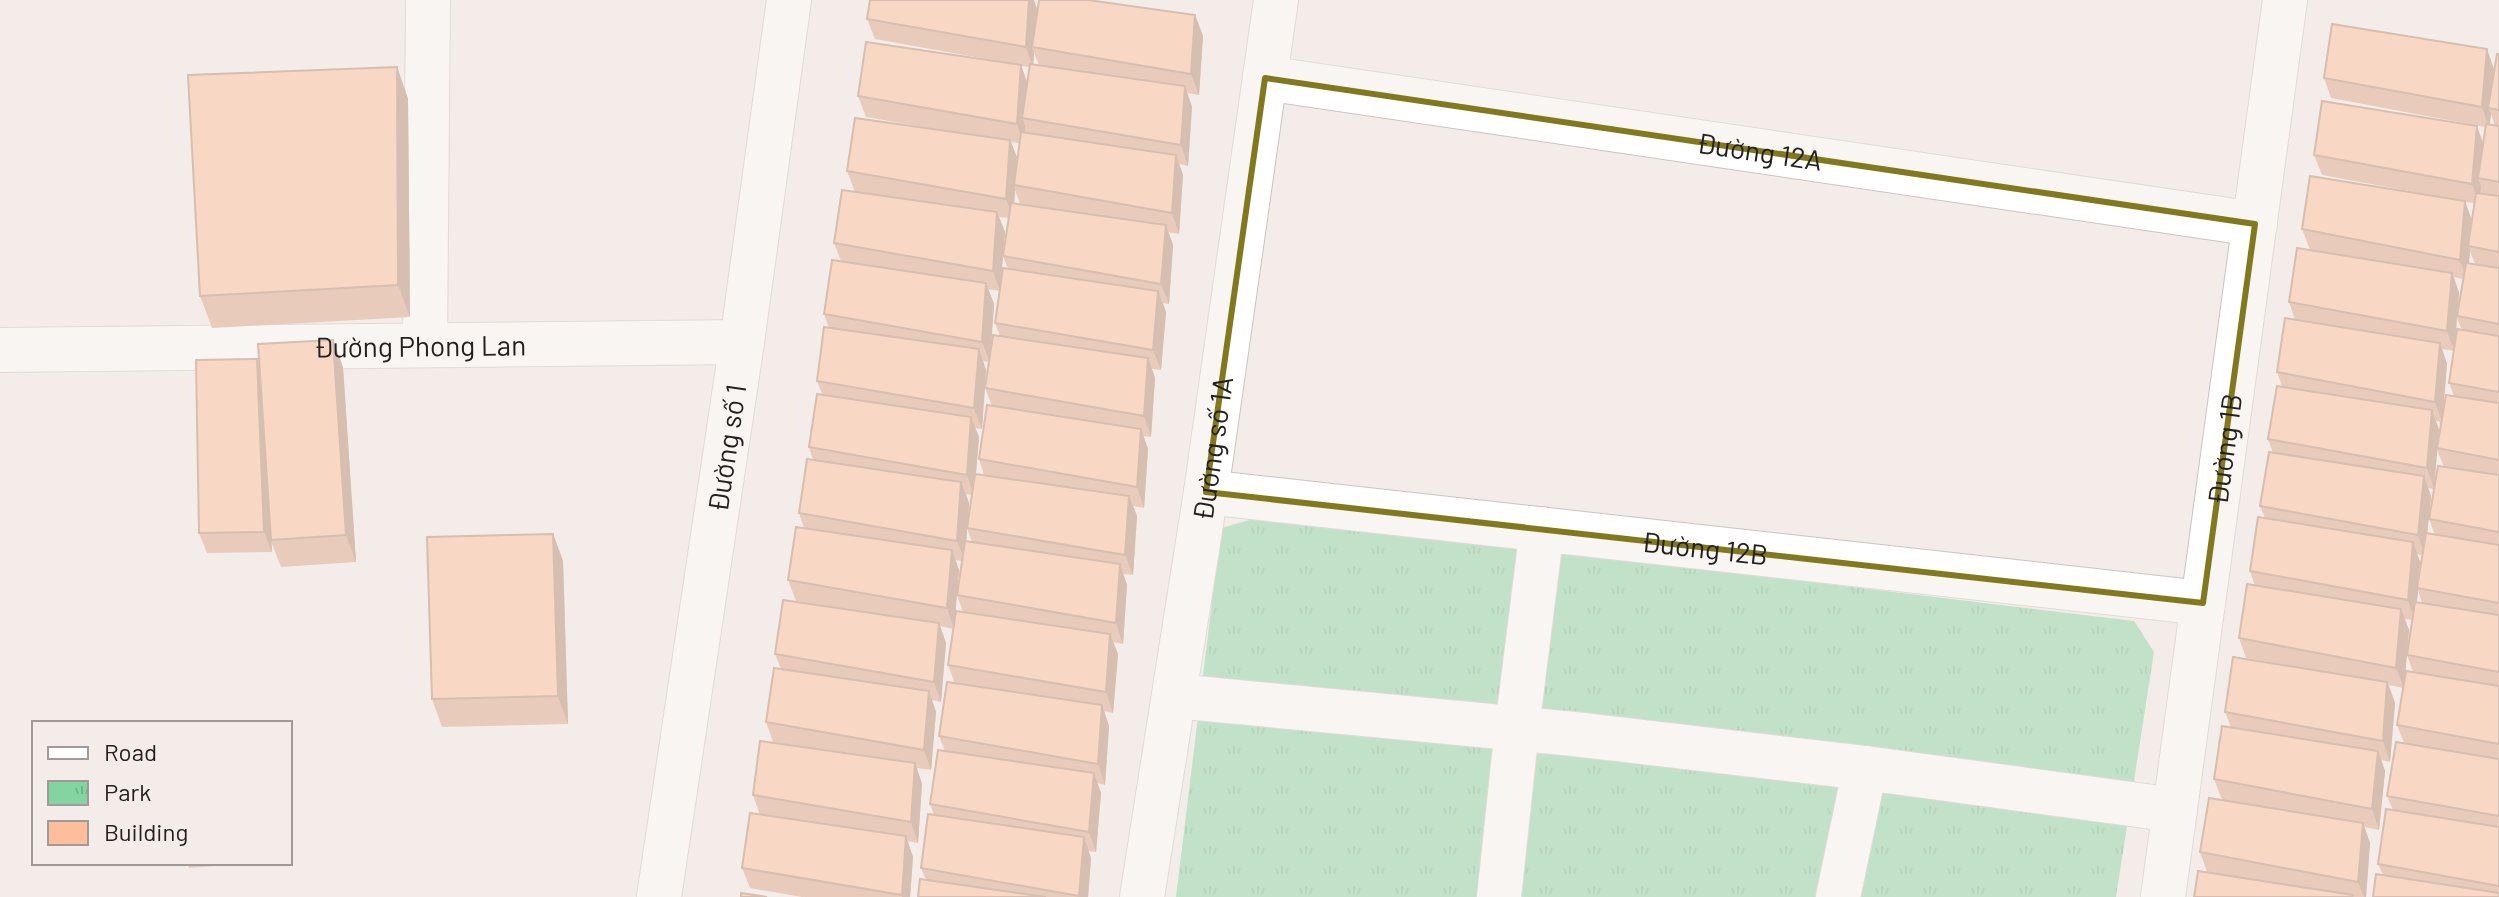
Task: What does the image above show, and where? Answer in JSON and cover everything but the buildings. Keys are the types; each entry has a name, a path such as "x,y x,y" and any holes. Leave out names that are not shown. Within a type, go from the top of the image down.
{"street":[{"path":"425,345 428,0"},
{"name":"Đường số 1","path":"659,897 742,342 789,0"},
{"name":"Đường số 1A","path":"1142,897 1206,492 1276,0"},
{"name":"Đường 1B","path":"2163,897 2285,0"},
{"name":"Đường 12A","path":"1265,78 2255,224"},
{"name":"Đường Phong Lan","path":"0,350 742,342"},
{"name":"Đường 12B","path":"1206,492 2203,603"},
{"path":"1499,897 1542,529"},
{"path":"1175,696 1517,728 1865,768 2175,810"},
{"path":"1838,897 1865,768"}],"highlighted area":[{"path":"1265,78 2255,224 2203,603 1206,492"}],"green space":[{"path":"1264,516 2134,621 2154,652 2116,897 1176,897 1221,528"}]}
